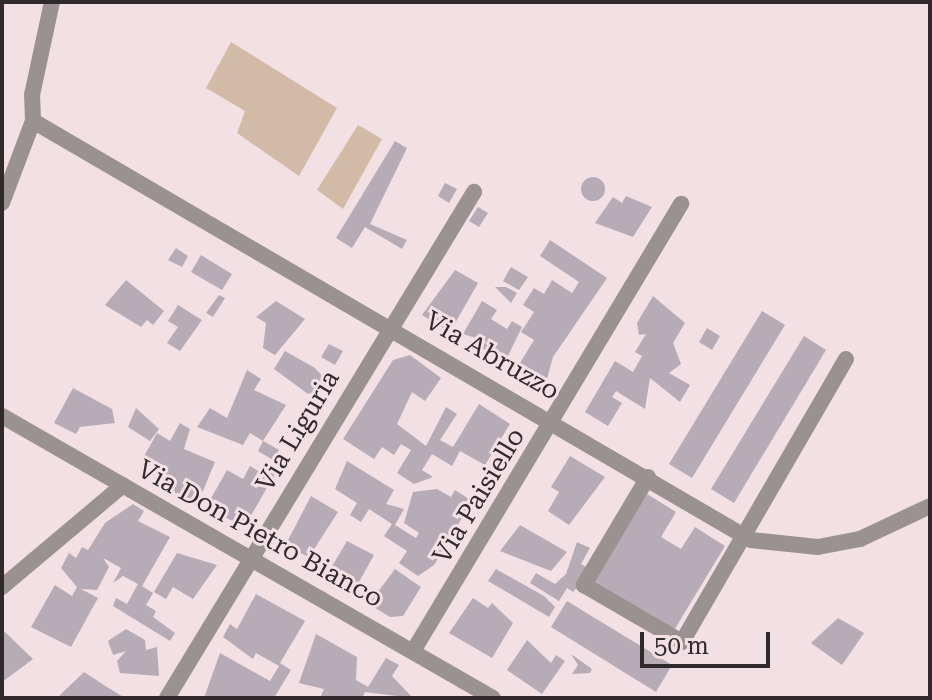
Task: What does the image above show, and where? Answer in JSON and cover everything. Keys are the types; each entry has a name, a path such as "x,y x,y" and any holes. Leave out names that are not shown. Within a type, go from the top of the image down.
{"street":[{"path":"2,203 33,121 32,95 52,2"},
{"name":"Via Abruzzo","path":"33,121 554,419 745,537"},
{"name":"Via Liguria","path":"167,698 389,325 474,192"},
{"name":"Via Paisiello","path":"415,648 681,204"},
{"path":"648,477 584,585 682,642 846,359"},
{"name":"Via Don Pietro Bianco","path":"2,416 415,648 493,698"},
{"path":"2,587 123,485"},
{"path":"745,537 810,548 860,539 930,506"}],"shaded area":[{"path":"231,42 337,108 299,176 237,133 245,111 206,88"},
{"path":"358,125 382,139 343,209 317,190"}],"building":[{"path":"395,141 407,148 370,224 407,240 402,249 365,227 352,248 336,238"},
{"path":"593,177 604,184 605,189 598,200 593,201 582,194 581,189 588,178"},
{"path":"445,183 457,189 449,203 438,196"},
{"path":"626,196 652,207 633,237 595,223 613,197 622,203"},
{"path":"478,207 488,213 479,227 469,221"},
{"path":"550,240 607,278 553,357 544,390 515,371 534,340 521,332 534,312 523,305 534,288 544,294 552,280 572,293 579,282 540,256"},
{"path":"176,248 188,256 182,267 168,260"},
{"path":"201,255 232,274 222,290 191,272"},
{"path":"511,267 528,277 519,290 503,281"},
{"path":"455,270 478,283 450,332 422,315"},
{"path":"126,280 164,311 153,325 147,320 141,327 105,305"},
{"path":"495,287 506,287 517,293 511,303"},
{"path":"219,295 225,298 213,317 206,313"},
{"path":"653,296 685,323 673,343 681,364 669,373 690,385 680,402 650,378 645,409 616,391 612,397 622,403 608,426 585,412 615,361 633,372 642,356 635,352 646,334 639,335 637,323"},
{"path":"276,301 305,319 275,355 263,348 266,323 256,317"},
{"path":"482,301 497,310 491,319 507,329 512,321 522,327 504,364 482,348 486,341 463,334"},
{"path":"178,305 202,320 180,351 167,343 178,327 168,321"},
{"path":"762,311 785,325 692,478 669,464"},
{"path":"707,328 720,336 712,350 699,342"},
{"path":"804,336 826,350 734,503 711,489"},
{"path":"329,344 343,351 335,365 321,357"},
{"path":"285,351 315,368 326,380 321,389 308,394 274,369"},
{"path":"410,355 441,378 425,401 412,392 397,424 426,446 446,407 457,414 440,440 453,447 479,404 510,424 485,465 460,451 452,466 432,454 422,470 433,477 414,484 397,473 411,450 401,444 394,455 382,447 374,459 343,439 393,360"},
{"path":"247,370 261,379 254,390 286,405 263,441 250,433 243,445 197,427 210,408 227,418"},
{"path":"73,388 112,409 115,423 80,427 76,434 54,423"},
{"path":"136,408 159,429 150,441 128,427"},
{"path":"180,423 190,429 184,449 215,462 197,505 164,487 170,477 143,458 157,433 170,441"},
{"path":"263,441 279,450 273,460 258,451"},
{"path":"570,456 605,477 569,525 548,511 559,492 551,487"},
{"path":"347,461 394,490 386,504 404,509 395,525 416,538 419,533 404,523 413,492 437,489 451,497 455,490 472,501 434,565 418,576 399,563 407,551 384,536 392,524 369,509 361,522 350,515 357,503 335,489"},
{"path":"263,465 276,472 245,526 205,509 227,470 243,479 250,466 260,472"},
{"path":"647,494 676,512 661,537 681,549 695,527 725,546 673,632 593,583"},
{"path":"311,496 338,512 309,557 285,546"},
{"path":"133,504 144,511 138,521 170,537 142,586 153,593 146,605 156,611 153,617 175,633 170,641 113,606 116,598 127,604 138,584 123,576 113,583 121,568 103,558 109,567 97,590 81,589 98,598 71,647 31,627 55,585 72,596 77,587 61,568 69,553 76,558 82,547 88,550 105,523"},
{"path":"520,525 567,552 551,571 500,551"},
{"path":"347,541 374,555 355,589 328,573"},
{"path":"577,542 590,548 581,564 592,571 573,592 567,588 559,601 530,583 536,573 555,584 566,574"},
{"path":"177,553 217,565 193,599 173,587 166,599 154,592"},
{"path":"395,569 421,587 403,616 390,617 369,604"},
{"path":"496,569 544,596 555,607 549,617 488,581"},
{"path":"256,594 305,621 280,663 291,670 274,698 204,698 220,653 270,681 279,666 256,653 253,659 223,637 230,624 237,629"},
{"path":"473,598 488,608 492,603 513,623 492,658 449,633"},
{"path":"567,601 672,665 656,692 551,627"},
{"path":"838,618 864,633 842,665 811,643"},
{"path":"126,629 145,640 146,650 157,647 159,676 120,673 117,661 126,651 113,655 108,641"},
{"path":"5,632 33,659 2,682 2,635"},
{"path":"316,634 357,657 356,680 368,687 386,658 399,665 392,676 413,698 365,692 362,698 320,698 324,689 299,683"},
{"path":"527,640 551,663 556,655 565,661 542,694 507,670"},
{"path":"571,654 592,669 590,673 572,674 578,665"},
{"path":"84,672 107,687 125,698 57,698"}]}
